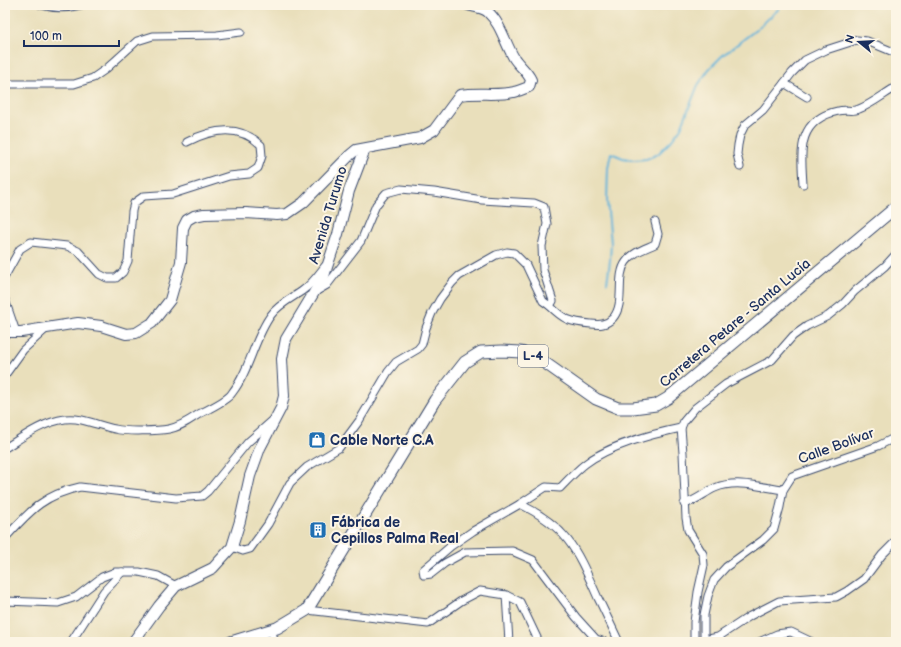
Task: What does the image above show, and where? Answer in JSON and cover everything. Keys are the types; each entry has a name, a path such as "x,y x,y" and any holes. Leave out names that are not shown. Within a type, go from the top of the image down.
{"main road":[{"name":"Carretera Petare - Santa Lucía","path":"231,642 277,628 307,610 435,400 465,362 481,352 521,352 538,358 596,399 618,408 656,405 668,398 886,217 896,207"}],"street":[{"path":"41,5 51,8 68,8 81,5"},
{"path":"5,332 16,332 78,323 101,326 126,334 136,332 152,323 170,300 181,262 183,228 187,220 194,216 204,214 287,214 303,203 350,154 356,150 420,138 434,130 460,95 474,93 497,94 514,92 529,86 531,80 507,46 497,24 487,11 468,5"},
{"path":"5,84 74,84 93,78 136,41 153,36 217,35 241,32"},
{"path":"740,168 738,149 739,140 743,129 749,121 763,110 799,65 805,60 826,50 861,39 896,53"},
{"path":"784,83 807,97"},
{"path":"803,184 801,159 803,143 806,131 813,123 822,116 838,110 860,109 896,86"},
{"path":"5,276 20,249 32,242 67,246 78,251 99,274 107,278 116,278 123,272 128,261 134,203 144,196 173,194 229,176 249,174 258,168 262,156 261,145 254,138 234,132 218,130 203,134 187,142"},
{"name":"Avenida Turumo","path":"133,642 159,606 176,586 212,568 232,547 240,521 250,476 260,448 281,408 284,396 282,358 286,339 324,276 331,258 349,191 365,149"},
{"path":"313,293 327,286 361,241 376,205 386,193 401,189 434,192 482,200 534,203 544,207 547,224 542,246 543,270 553,301 550,306"},
{"path":"232,547 243,551 250,549 268,524 290,483 307,467 339,448 359,421 388,372 396,362 418,349 422,344 432,313 452,283 459,276 496,255 506,252 514,253 526,265 543,301 561,317 576,323 598,325 608,323 618,312 622,272 625,262 637,251 655,244 658,234 655,222"},
{"path":"694,642 694,622 698,592 704,565 704,554 688,530 684,504 681,428 684,420 695,408 726,384 772,360 793,336 807,326 828,316 855,291 886,266 896,254"},
{"path":"5,448 32,431 50,422 66,419 89,421 116,430 170,429 204,412 232,395 247,367 259,336 272,314 288,299 304,290 315,280 331,258"},
{"path":"5,300 16,332"},
{"path":"5,375 23,350 47,328"},
{"path":"5,538 32,509 51,497 66,490 80,487 176,498 202,496 208,491 248,442 274,420"},
{"path":"605,642 596,639 576,617 533,560 512,552 465,552 445,563 431,574 424,575 423,570 451,546 473,530 520,504 546,487 560,488 586,463 604,453 643,438 681,428"},
{"name":"Calle Bolívar","path":"704,641 704,615 708,596 714,580 726,567 763,540 774,529 783,490 792,476 878,446 896,437"},
{"path":"684,504 690,503 716,487 731,483 783,490"},
{"path":"520,504 537,512 568,539 581,560 619,642"},
{"path":"704,641 718,637 750,616 778,601 836,597 864,579 882,555 896,540"},
{"path":"5,601 58,603 76,597 102,576 116,572 139,572 158,576 176,586"},
{"path":"71,642 104,591 122,572"},
{"path":"307,610 428,624 461,601 480,591 506,595 520,602 539,642"},
{"path":"506,595 509,642"},
{"path":"271,630 276,642"},
{"path":"759,642 777,634 791,632 812,642"}],"waterway":[{"path":"607,283 611,243 607,201 608,168 611,153 623,158 634,160 646,159 658,154 672,140 681,128 698,85 709,69 722,56 757,29 783,5"}],"place":[{"name":"Cable Norte C.A","path":"317,440"},
{"name":"Fábrica de Cepillos Palma Real","path":"318,530"}]}
